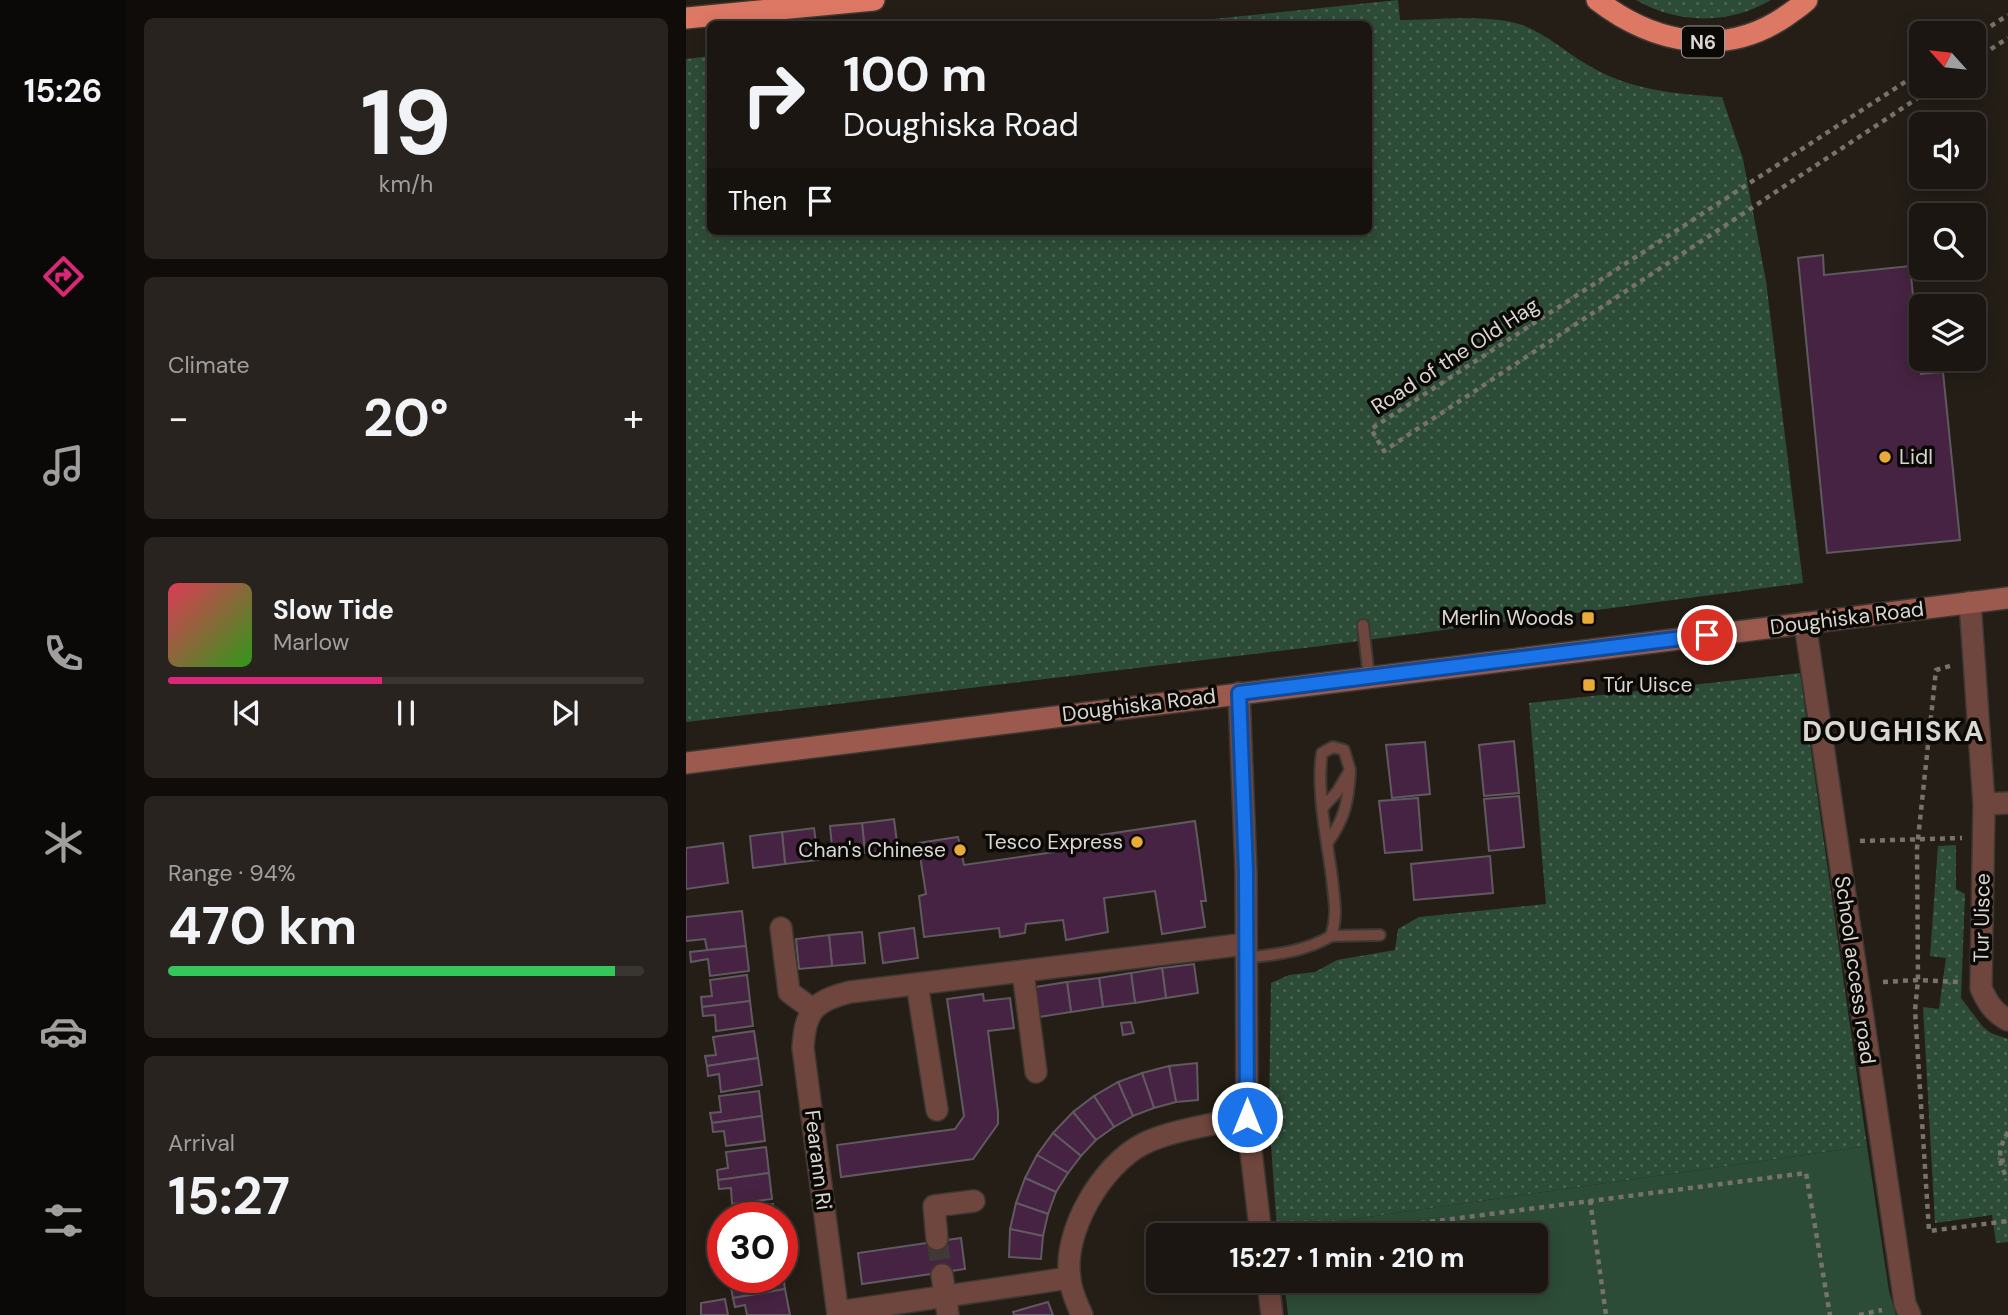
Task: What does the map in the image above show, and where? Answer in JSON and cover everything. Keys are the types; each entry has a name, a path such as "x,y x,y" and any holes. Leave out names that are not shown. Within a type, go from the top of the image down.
{"highway":[{"path":"686,18 874,0"},
{"name":"N6","path":"1598,0 1628,20 1658,34 1680,40 1705,42 1733,40 1771,26 1807,0"}],"street":[{"name":"Doughiska Road","path":"686,763 2008,598"},
{"name":"Tur Uisce","path":"1970,603 1984,804 1980,988 1988,1004 1999,1016 2008,1020"},
{"name":"School access road","path":"1805,623 1905,1304 1910,1315"},
{"path":"1239,693 1246,951 1247,1117 1259,1223"},
{"path":"1984,804 2008,803"},
{"path":"781,928 789,992 812,1009 830,997 917,984 1246,951"},
{"path":"1023,972 1036,1072"},
{"path":"917,984 937,1110"},
{"name":"Fearann Ri","path":"812,1009 804,1029 803,1048 838,1313 946,1306 1069,1278"},
{"path":"1082,1315 1069,1278 1071,1252 1085,1208 1101,1181 1120,1160 1143,1144 1165,1136 1247,1117"},
{"path":"937,1239 934,1206 974,1201"},
{"path":"942,1275 946,1306"},
{"path":"1269,1293 1272,1315"}],"lane":[{"path":"1363,625 1370,677"},
{"path":"1328,842 1338,828 1348,803 1350,770 1344,750 1334,747 1322,753 1320,769 1328,842 1337,919 1331,936"},
{"path":"1324,806 1350,770"},
{"path":"1246,951 1288,953 1314,946 1331,936 1380,935"}],"path":[{"path":"1986,29 2008,15"},
{"path":"1986,52 2008,38"},
{"name":"Road of the Old Hag","path":"1909,79 1371,429 1384,452 1918,98"},
{"path":"1975,660 1936,670 1919,838 1915,1010 1929,1231 2008,1221"},
{"path":"1860,841 1984,838"},
{"path":"1882,982 1917,980 1981,984"},
{"path":"2008,1132 2002,1141 2000,1161 2008,1179"},
{"path":"2000,1161 2008,1160"},
{"path":"1418,1223 1806,1173 1830,1315"},
{"path":"1590,1200 1606,1315"}],"green space":[{"path":"1398,0 1400,20 1476,18 1519,24 1537,32 1588,65 1620,80 1670,92 1722,97 1743,159 1766,281 1803,583 1321,646 686,722 686,59 707,56 707,235 1372,235 1372,21 1193,21"},
{"path":"1636,0 1771,0 1738,14 1704,18 1669,14"},
{"path":"1800,673 1867,1146 1326,1223 1277,1223 1269,1116 1271,983 1289,975 1315,972 1337,960 1395,950 1398,929 1419,917 1546,904 1529,703"},
{"path":"1956,845 1956,889 1965,894 1961,998 1983,1027 2008,1039 2008,1242 1996,1243 1992,1215 1935,1223 1923,1007 1939,1009 1946,958 1930,956 1938,846"},
{"path":"1867,1146 1889,1291 1896,1315 1288,1315 1285,1293 1548,1293 1548,1223 1326,1223"}],"building":[{"name":"Lidl","path":"1823,255 1824,275 1909,266 1913,294 1909,294 1909,371 1921,371 1921,374 1943,372 1960,540 1827,553 1798,258"},
{"path":"1514,741 1519,793 1484,796 1479,745"},
{"path":"1425,742 1430,794 1392,798 1386,745"},
{"path":"1519,796 1524,847 1489,851 1484,799"},
{"path":"1418,798 1422,850 1385,853 1379,801"},
{"path":"894,819 898,850 865,853 862,823"},
{"path":"1195,821 1206,901 1201,901 1205,927 1162,934 1155,891 1104,898 1108,932 1066,940 1063,920 1026,924 1025,933 1000,937 999,928 924,937 919,896 926,894 918,843 958,837 964,865 1055,852 1053,842"},
{"path":"862,823 865,853 833,857 830,826"},
{"path":"814,828 818,860 785,864 782,832"},
{"path":"782,832 785,864 753,868 750,836"},
{"path":"723,843 728,883 686,889 686,848"},
{"path":"1490,856 1493,893 1414,900 1411,864"},
{"path":"742,911 746,946 707,950 705,939 686,941 686,917"},
{"path":"914,928 918,958 883,963 879,933"},
{"path":"862,932 865,963 832,966 829,935"},
{"path":"829,935 832,966 799,969 796,939"},
{"path":"746,946 749,971 710,976 708,959 691,962 690,952"},
{"path":"1194,964 1198,993 1166,998 1162,968"},
{"path":"1162,968 1166,998 1135,1003 1131,973"},
{"path":"1131,973 1135,1003 1103,1007 1099,978"},
{"path":"747,975 750,1001 702,1007 701,997 712,996 710,980"},
{"path":"1099,978 1103,1007 1071,1012 1067,982"},
{"path":"1067,982 1071,1012 1039,1017 1035,987"},
{"path":"983,994 984,1001 1010,998 1014,1028 988,1031 998,1124 973,1159 841,1177 837,1145 955,1129 964,1116 947,999"},
{"path":"750,1001 753,1026 716,1031 715,1015 703,1016 702,1007"},
{"path":"1131,1022 1134,1033 1123,1035 1121,1023"},
{"path":"754,1031 758,1058 707,1066 705,1056 716,1055 713,1037"},
{"path":"758,1058 762,1085 721,1092 719,1074 708,1076 707,1066"},
{"path":"1197,1063 1198,1100 1176,1102 1169,1066"},
{"path":"1169,1066 1176,1102 1154,1108 1142,1073"},
{"path":"1142,1073 1154,1108 1133,1116 1118,1082"},
{"path":"1118,1082 1133,1116 1114,1127 1094,1096"},
{"path":"759,1091 762,1116 712,1123 710,1113 721,1112 719,1096"},
{"path":"1094,1096 1114,1127 1096,1140 1073,1112"},
{"path":"1073,1112 1096,1140 1081,1156 1053,1133"},
{"path":"762,1116 765,1141 726,1146 724,1131 713,1132 712,1123"},
{"path":"1053,1133 1081,1156 1068,1173 1037,1155"},
{"path":"766,1147 769,1173 718,1180 717,1170 728,1168 726,1152"},
{"path":"1037,1155 1068,1173 1056,1192 1025,1178"},
{"path":"769,1173 772,1199 732,1202 731,1188 719,1189 718,1180"},
{"path":"1025,1178 1056,1192 1048,1214 1016,1203"},
{"path":"1016,1203 1048,1214 1043,1236 1010,1229"},
{"path":"1010,1229 1043,1236 1041,1259 1009,1257"},
{"path":"961,1238 965,1269 862,1284 858,1253"},
{"path":"732,1293 762,1293 733,1298"},
{"path":"762,1293 786,1293 790,1315 747,1315 745,1305 735,1307 733,1298"},
{"path":"725,1299 728,1315 701,1315 701,1303"},
{"path":"1048,1302 1053,1315 1014,1315 1013,1312"}],"tunnel":[{"path":"937,1239 942,1275"}],"place":[{"name":"Lidl","path":"1885,457"},
{"name":"Merlin Woods","path":"1588,618"},
{"name":"Túr Uisce","path":"1589,685"},
{"name":"Tesco Express","path":"1137,842"},
{"name":"Chan's Chinese","path":"960,850"}],"district":[{"name":"DOUGHISKA","path":"1894,731"}],"route":[{"path":"1247,1117 1246,872 1239,693 1707,635"}]}
